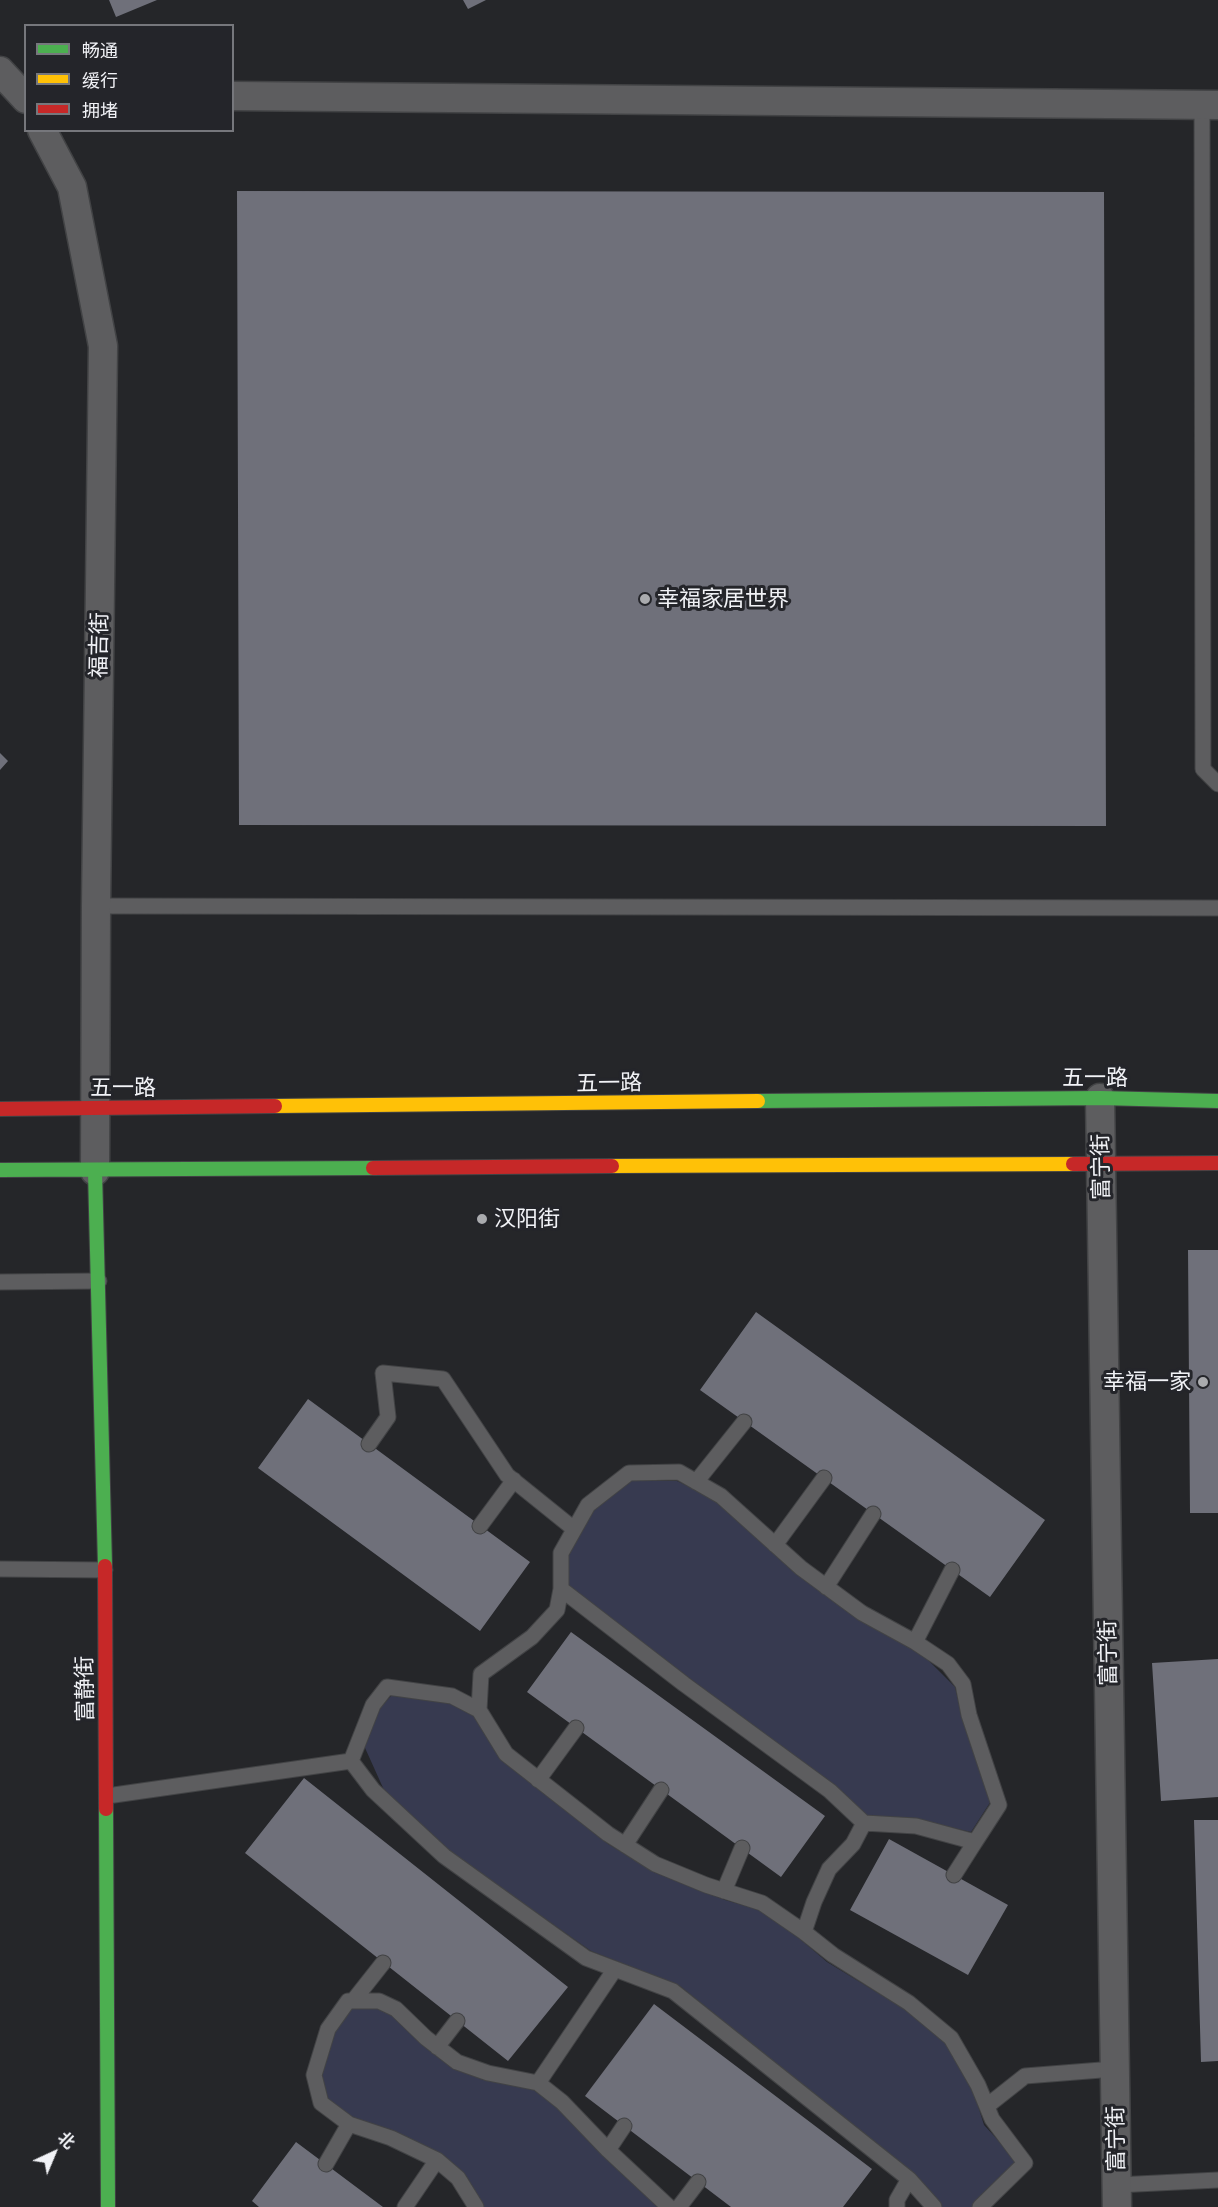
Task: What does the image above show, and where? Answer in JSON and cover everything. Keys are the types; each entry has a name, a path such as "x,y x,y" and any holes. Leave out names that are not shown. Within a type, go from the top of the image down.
{"main road":[{"name":"五一路","path":"0,1109 1100,1098 1218,1101"},
{"path":"0,1170 1218,1163"},
{"name":"富静街","path":"95,1171 105,1570 108,2207"}],"street":[{"path":"0,71 24,95"},
{"path":"234,96 1210,105"},
{"name":"福吉街","path":"43,132 72,187 103,346 95,1171"},
{"name":"富宁街","path":"1100,1098 1117,2196"}],"lane":[{"path":"1210,105 1203,769 1218,784"},
{"path":"96,906 1218,908"},
{"path":"0,1282 99,1281"},
{"path":"369,1444 388,1417 382,1373 443,1378 507,1474 574,1529"},
{"path":"696,1482 744,1422"},
{"path":"479,1710 481,1674 532,1637 556,1610 561,1589 561,1553 588,1505 629,1473 679,1472 721,1496 775,1545 862,1613 915,1642 948,1664 963,1684 969,1715 999,1805 954,1875"},
{"path":"775,1545 824,1478"},
{"path":"480,1526 514,1480"},
{"path":"826,1587 873,1514"},
{"path":"0,1569 105,1570"},
{"path":"915,1642 952,1570"},
{"path":"561,1589 684,1684 830,1791 864,1823 916,1826 975,1842"},
{"path":"351,1761 374,1705 387,1687 452,1696 479,1710 506,1754 608,1834 655,1864 762,1903 833,1955 909,2003 951,2038 978,2085 992,2119 1024,2163 980,2207"},
{"path":"537,1780 576,1728"},
{"path":"107,1796 351,1761"},
{"path":"351,1761 373,1790 444,1856 586,1958 673,1991 909,2178 934,2207"},
{"path":"625,1845 661,1790"},
{"path":"804,1932 829,1869 853,1844 864,1823"},
{"path":"724,1891 742,1848"},
{"path":"353,2001 383,1962"},
{"path":"538,2083 615,1969"},
{"path":"476,2207 458,2178 437,2160 391,2138 349,2124 321,2103 314,2075 328,2029 348,2001 379,2001 396,2009 457,2062 488,2073 538,2083 562,2102 608,2150 669,2207"},
{"path":"437,2047 457,2021"},
{"path":"987,2106 1025,2076 1114,2069"},
{"path":"326,2164 349,2124"},
{"path":"608,2150 624,2126"},
{"path":"405,2207 437,2160"},
{"path":"897,2207 897,2200 909,2178"},
{"path":"1117,2196 1218,2180"},
{"path":"680,2207 698,2182"}],"shaded area":[{"path":"630,1480 677,1481 716,1500 864,1622 924,1656 955,1687 962,1717 991,1801 971,1832 919,1820 865,1816 835,1788 566,1585 567,1555 588,1513"},
{"path":"392,1695 450,1703 474,1713 502,1760 608,1844 656,1873 725,1900 760,1910 827,1962 906,2010 947,2044 974,2093 984,2125 1018,2162 974,2207 942,2207 912,2174 680,1986 591,1951 453,1854 384,1790 361,1739 380,1708"},
{"path":"378,2006 391,2012 424,2044 534,2086 662,2207 481,2207 463,2179 354,2121 327,2102 318,2077 333,2033 348,2008"}],"building":[{"path":"109,0 157,0 116,17"},
{"path":"463,0 486,0 468,9"},
{"path":"237,191 1104,192 1106,826 239,825"},
{"path":"0,753 8,761 0,770"},
{"name":"幸福一家","path":"1188,1250 1218,1250 1218,1513 1190,1513"},
{"path":"756,1312 1045,1520 990,1597 700,1390"},
{"path":"308,1399 530,1562 480,1631 258,1468"},
{"path":"571,1632 825,1816 781,1877 527,1692"},
{"path":"1218,1659 1218,1797 1161,1801 1152,1663"},
{"path":"304,1778 568,1987 508,2061 245,1853"},
{"path":"1194,1820 1218,1820 1218,2061 1201,2062"},
{"path":"889,1839 1008,1905 968,1975 850,1910"},
{"path":"654,2004 872,2169 843,2207 731,2207 585,2096"},
{"path":"296,2142 383,2207 259,2207 252,2201"}],"traffic: fast":[{"path":"758,1101 1100,1098 1218,1101"},
{"path":"0,1170 373,1168"},
{"path":"95,1171 105,1566"},
{"path":"106,1809 108,2207"}],"traffic: slow":[{"path":"275,1106 758,1101"},
{"path":"612,1166 1073,1164"}],"traffic: jam":[{"path":"0,1109 275,1106"},
{"path":"1073,1164 1218,1163"},
{"path":"373,1168 612,1166"},
{"path":"105,1566 106,1809"}],"place":[{"name":"幸福家居世界","path":"645,599"},
{"name":"汉阳街","path":"482,1219"},
{"name":"幸福一家","path":"1203,1382"}]}
